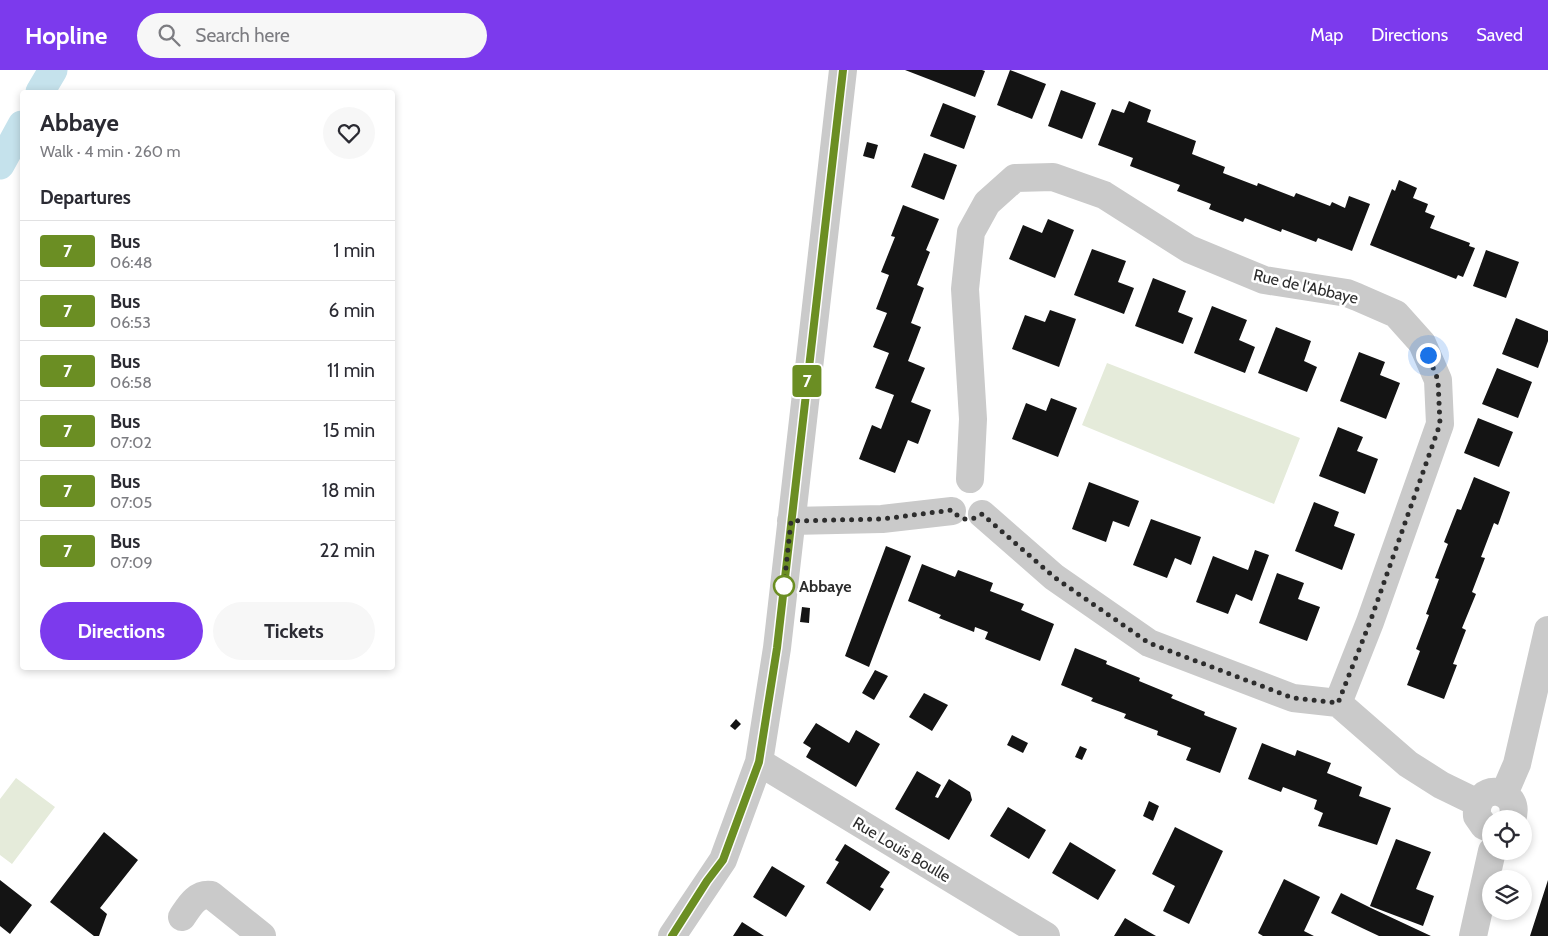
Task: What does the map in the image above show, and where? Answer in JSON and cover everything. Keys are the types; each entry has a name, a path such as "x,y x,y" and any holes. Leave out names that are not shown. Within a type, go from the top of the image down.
{"street":[{"path":"672,936 707,881 723,860 759,762 777,648 843,70"},
{"name":"Rue de l'Abbaye","path":"970,479 973,419 965,289 970,232 987,203 1015,178 1053,177 1104,196 1189,249 1264,280 1347,293 1396,314 1422,343 1438,380 1440,424 1370,622 1338,703"},
{"path":"970,479 982,484 989,502 982,514 969,520 962,519 952,510 948,498 958,482 970,479"},
{"path":"791,521 882,519 952,510"},
{"path":"982,514 1054,577 1149,643 1293,698 1338,703 1408,764 1441,785 1478,803"},
{"path":"1508,806 1548,630"},
{"name":"Rue Louis Boulle","path":"759,762 1046,936"},
{"path":"1482,823 1477,816 1478,803 1486,794 1499,792 1508,806"},
{"path":"1473,936 1490,860"},
{"path":"182,917 195,900 203,895 211,895 259,935"}],"green space":[{"path":"1107,363 1300,438 1274,504 1082,425"},
{"path":"16,778 55,807 12,864 0,855 0,799"}],"building":[{"path":"905,70 982,70 985,71 975,97"},
{"path":"1010,70 1046,84 1032,119 997,105"},
{"path":"1061,90 1096,103 1082,139 1048,126"},
{"path":"1129,101 1151,110 1147,122 1196,141 1192,154 1225,167 1223,173 1257,186 1258,183 1294,197 1296,193 1330,206 1332,202 1345,208 1349,196 1370,204 1352,251 1318,238 1316,242 1282,229 1281,232 1245,218 1243,222 1209,209 1211,204 1177,191 1180,185 1130,166 1133,158 1098,145 1112,109 1124,113"},
{"path":"943,103 976,116 964,149 930,136"},
{"path":"867,142 878,145 874,159 863,156"},
{"path":"924,153 957,165 944,200 911,187"},
{"path":"1399,180 1417,188 1413,198 1428,204 1425,212 1435,216 1430,228 1470,243 1469,246 1475,248 1463,277 1458,275 1456,279 1370,245 1392,189 1395,191"},
{"path":"903,205 939,219 926,250 930,252 917,285 924,288 911,323 921,327 908,361 925,368 911,402 931,410 918,444 908,440 895,473 859,459 872,425 881,429 894,395 875,388 889,353 873,347 887,313 876,309 889,275 881,272 895,237 891,236"},
{"path":"1048,219 1074,230 1055,278 1009,259 1023,225 1042,233"},
{"path":"1092,249 1126,261 1118,282 1134,288 1124,314 1074,295"},
{"path":"1486,250 1519,262 1506,298 1473,286"},
{"path":"1153,278 1186,291 1178,312 1193,318 1183,344 1135,326"},
{"path":"1212,306 1247,320 1239,340 1255,347 1245,373 1194,353"},
{"path":"1050,310 1076,319 1059,367 1012,349 1025,315 1045,322"},
{"path":"1516,318 1548,331 1548,341 1538,368 1502,354"},
{"path":"1276,327 1311,341 1304,361 1317,367 1307,392 1258,373"},
{"path":"1359,352 1385,362 1380,375 1400,383 1386,419 1340,401"},
{"path":"1497,368 1532,382 1518,418 1482,404"},
{"path":"1051,398 1077,408 1058,457 1012,439 1026,403 1046,411"},
{"path":"1478,418 1513,432 1499,467 1464,453"},
{"path":"1338,427 1363,437 1357,451 1378,459 1365,494 1319,476"},
{"path":"1474,477 1510,492 1498,525 1494,523 1481,557 1485,558 1472,592 1476,594 1462,628 1466,630 1453,664 1457,665 1444,699 1407,685 1420,651 1416,649 1429,615 1426,614 1439,579 1435,578 1448,544 1444,542 1457,509 1461,510"},
{"path":"1089,482 1139,501 1129,527 1113,521 1106,542 1072,529"},
{"path":"1314,502 1339,512 1334,526 1355,534 1342,570 1295,551"},
{"path":"1151,519 1201,537 1191,565 1175,558 1167,578 1133,565"},
{"path":"886,546 911,556 869,667 845,656"},
{"path":"1255,550 1269,555 1252,601 1236,594 1228,614 1196,602 1213,556 1248,570"},
{"path":"922,564 955,577 958,570 993,583 990,591 1024,604 1021,610 1054,624 1040,661 985,639 988,632 975,627 974,632 939,618 941,615 908,601"},
{"path":"1277,573 1304,583 1298,599 1320,607 1307,641 1259,623"},
{"path":"802,607 810,608 809,623 800,622"},
{"path":"1075,648 1107,661 1106,664 1140,678 1139,681 1173,695 1171,698 1205,712 1204,715 1237,728 1220,773 1186,760 1191,748 1157,735 1158,731 1124,718 1126,714 1091,701 1093,698 1061,685"},
{"path":"875,670 888,676 874,700 862,693"},
{"path":"924,693 948,705 932,731 909,717"},
{"path":"736,719 741,724 735,730 730,726"},
{"path":"816,723 849,743 856,730 880,744 856,787 806,757 811,748 803,743"},
{"path":"1012,735 1028,743 1023,753 1007,745"},
{"path":"1262,743 1295,756 1297,750 1331,763 1327,773 1362,787 1359,796 1391,808 1377,845 1318,826 1323,813 1314,809 1317,800 1283,787 1281,792 1248,779"},
{"path":"1080,746 1087,749 1082,760 1075,757"},
{"path":"917,771 941,785 935,797 938,798 949,779 970,792 972,800 949,840 895,809"},
{"path":"1149,801 1159,806 1153,821 1143,816"},
{"path":"1008,807 1046,830 1029,859 990,836"},
{"path":"1175,827 1223,851 1189,924 1163,911 1175,886 1152,874"},
{"path":"104,832 138,860 100,908 107,914 99,936 94,936 50,902"},
{"path":"1396,839 1431,852 1416,889 1434,896 1423,926 1370,906"},
{"path":"1070,842 1116,870 1098,900 1052,873"},
{"path":"845,844 890,872 880,887 884,889 870,911 826,883 839,862 835,860"},
{"path":"772,866 805,886 786,917 753,897"},
{"path":"1284,879 1320,897 1304,931 1314,936 1263,936 1258,933"},
{"path":"0,880 32,905 10,934 0,926"},
{"path":"1548,880 1548,936 1530,936"},
{"path":"1341,893 1431,936 1379,936 1362,928 1331,913"},
{"path":"1125,918 1142,928 1156,936 1114,936"},
{"path":"742,922 764,936 733,936"}],"waterway":[{"path":"41,90 53,70"},
{"path":"0,165 20,129"}],"bus line":[{"name":"7","path":"672,936 707,881 723,860 759,762 777,648 843,70"}],"place":[{"name":"Abbaye","path":"784,586"}],"route":[{"path":"784,586 791,521 882,519 952,510 962,519 969,520 982,514 998,526 1054,577 1149,643 1293,698 1338,703 1370,622 1440,424 1438,380 1428,355"}]}
